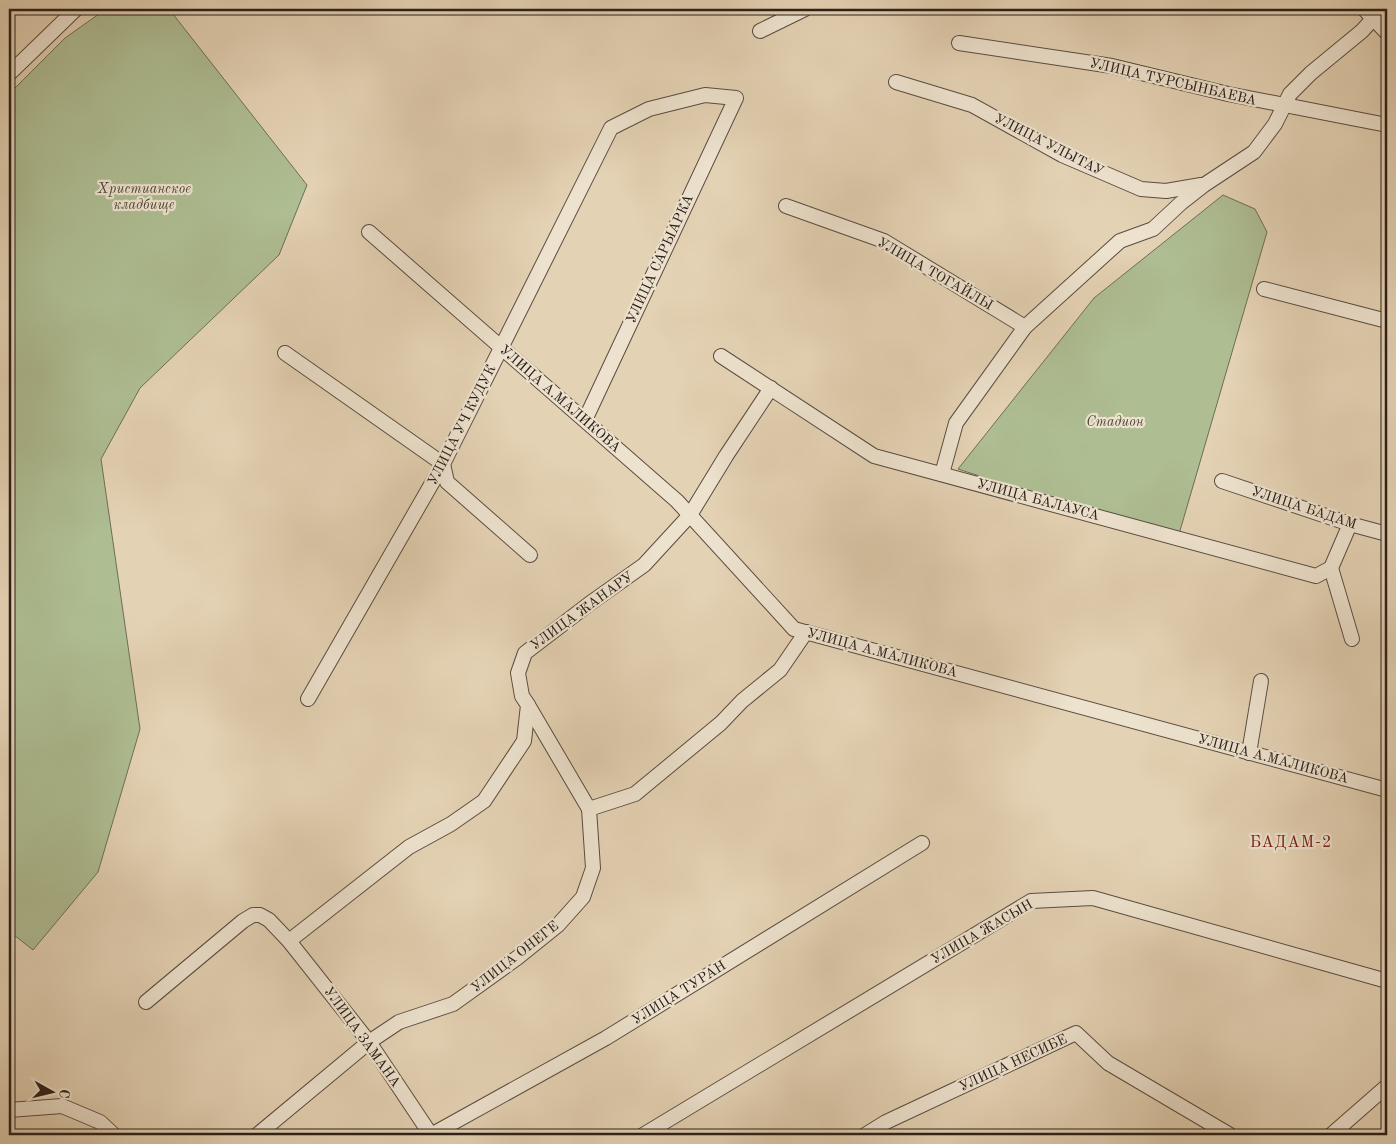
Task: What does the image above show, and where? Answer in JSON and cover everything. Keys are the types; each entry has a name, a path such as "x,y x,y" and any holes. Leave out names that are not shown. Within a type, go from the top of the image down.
{"street":[{"path":"9,74 76,9"},
{"path":"760,31 805,9"},
{"path":"942,474 956,423 1025,327 1120,240 1153,229 1181,202 1254,152 1275,124 1290,94 1311,73 1362,31 1373,12 1387,33"},
{"name":"УЛИЦА ТУРСЫНБАЕВА","path":"959,43 1112,66 1284,106 1387,125"},
{"name":"УЛИЦА УЛЫТАУ","path":"896,82 972,105 1062,155 1141,189 1166,191 1204,185"},
{"name":"УЛИЦА УЧ КУДУК","path":"308,699 443,464 611,128 649,109 705,95 736,98"},
{"name":"УЛИЦА САРЫАРКА","path":"584,420 736,98"},
{"name":"УЛИЦА ТОГАЙЛЫ","path":"786,206 884,241 1025,327"},
{"name":"УЛИЦА А.МАЛИКОВА","path":"368,232 677,501 794,629 1387,790"},
{"path":"1264,290 1387,321"},
{"path":"284,353 443,464 447,482 530,554"},
{"name":"УЛИЦА БАЛАУСА","path":"721,356 874,456 1316,576 1331,568"},
{"name":"УЛИЦА ЖАНАРУ","path":"289,941 410,847 451,824 484,801 524,741 528,705 522,696 518,673 525,653 588,604 644,565 690,515 771,388"},
{"name":"УЛИЦА БАДАМ","path":"1222,481 1350,524 1387,534"},
{"path":"1350,524 1331,568 1352,639"},
{"path":"528,705 590,809 635,794 721,723 742,701 780,670 806,632"},
{"path":"1249,753 1261,681"},
{"name":"УЛИЦА ОНЕГЕ","path":"257,1135 369,1042 399,1022 453,1004 558,926 583,897 592,868 590,809"},
{"name":"УЛИЦА ТУРАН","path":"431,1135 606,1038 922,843"},
{"name":"УЛИЦА ЖАСЫН","path":"644,1135 1031,901 1093,898 1387,981"},
{"name":"УЛИЦА ЗАМАНА","path":"146,1002 243,921 253,915 260,915 268,920 289,941 369,1042 431,1135"},
{"name":"УЛИЦА НЕСИБЕ","path":"865,1135 886,1122 1076,1033 1108,1062 1230,1135"},
{"path":"1331,1135 1387,1086"},
{"path":"9,1110 62,1106 100,1122 114,1135"}],"green space":[{"name":"Христианское кладбище","path":"106,9 169,9 307,185 279,255 140,388 101,459 140,729 98,872 33,950 9,931 9,94 65,38"},
{"name":"Стадион","path":"1223,195 1255,209 1267,232 1177,541 958,469 1094,298"}],"district":[{"name":"БАДАМ-2","path":"1291,843"}]}
